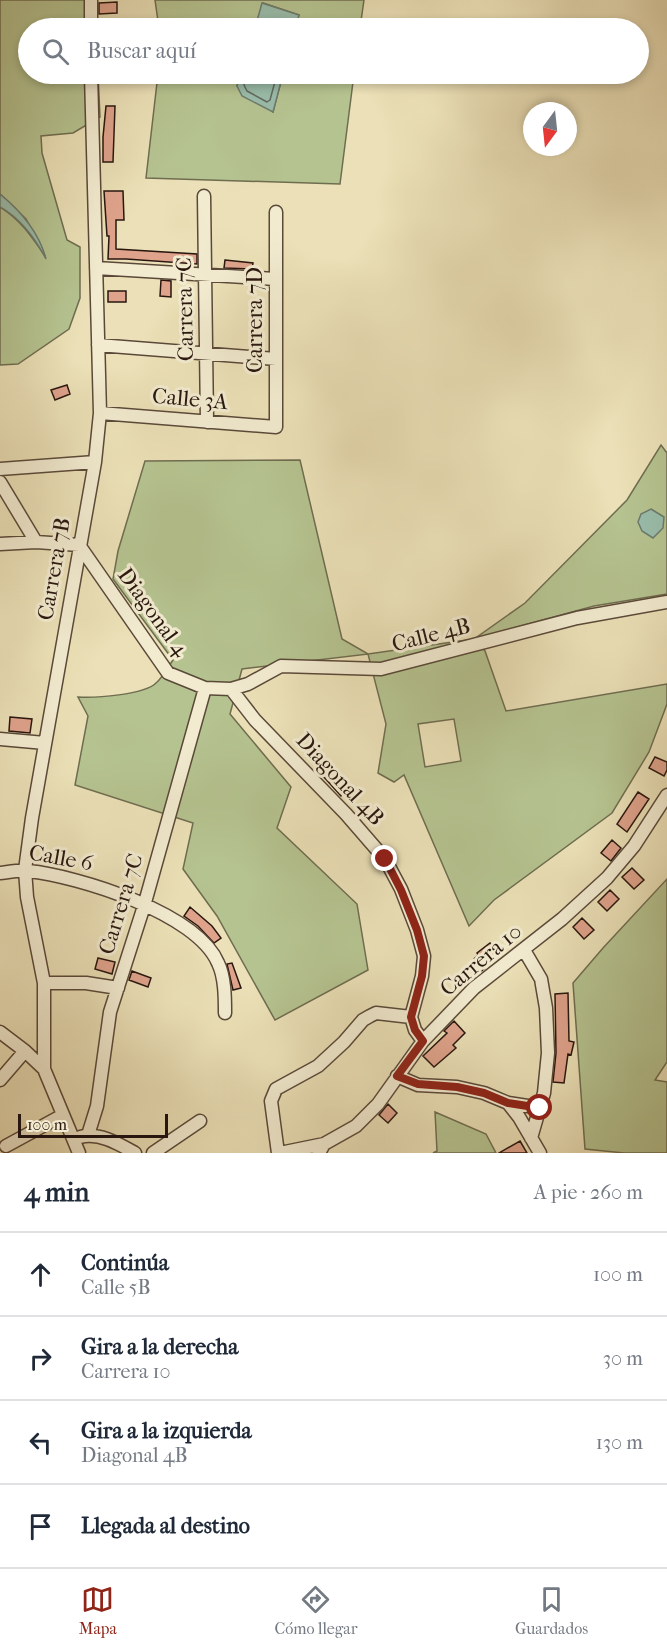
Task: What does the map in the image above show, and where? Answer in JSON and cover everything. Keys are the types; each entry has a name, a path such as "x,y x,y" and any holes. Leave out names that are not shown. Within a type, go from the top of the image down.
{"street":[{"path":"91,0 91,18"},
{"name":"Carrera 7B","path":"44,1069 44,983 27,897 25,870 95,462 100,413 91,84"},
{"name":"Carrera 7C","path":"204,196 207,422"},
{"name":"Carrera 7D","path":"276,212 276,427"},
{"path":"96,268 276,279"},
{"path":"98,345 276,359"},
{"name":"Calle 3A","path":"100,413 276,427"},
{"path":"0,469 95,462"},
{"path":"0,482 6,505 36,542"},
{"path":"0,544 36,542 79,545"},
{"name":"Diagonal 4","path":"79,545 168,673 205,688"},
{"name":"Calle 4B","path":"205,688 231,689 248,684 282,666 381,669 577,618 667,602"},
{"name":"Carrera 7C","path":"88,1135 97,1106 110,1012 144,906 205,688"},
{"name":"Diagonal 4B","path":"231,689 255,720 346,814 385,859 401,890 417,930 424,956 422,976 411,1017"},
{"path":"0,739 45,743"},
{"name":"Carrera 10","path":"321,1149 356,1126 378,1104 423,1041 474,988 562,919 608,878 634,846 667,795"},
{"name":"Calle 6","path":"0,873 25,870 65,877 106,888 178,921 201,939 218,963 225,995 225,1013"},
{"path":"524,950 542,979 548,1053 540,1108 531,1138"},
{"path":"44,983 87,983 118,988"},
{"path":"321,1149 279,1153 271,1101 274,1091 279,1086 318,1066 344,1042 363,1020 376,1013 411,1017 415,1030 423,1041"},
{"path":"0,1032 44,1069 79,1153"},
{"path":"0,1080 25,1051"},
{"path":"397,1076 418,1084 457,1087 484,1093 508,1103 540,1108"},
{"path":"508,1103 540,1153"},
{"path":"4,1147 63,1115"},
{"path":"153,1153 200,1121"},
{"path":"73,1139 88,1135 110,1140 135,1153"}],"green space":[{"path":"0,0 95,0 96,18 18,18 18,84 98,84 100,117 73,133 41,136 42,153 67,240 80,247 80,298 69,329 18,364 0,365 0,207 20,223 45,256 26,219 0,194"},
{"path":"155,0 364,0 361,18 298,18 299,15 263,3 258,18 158,18"},
{"path":"157,84 238,84 237,86 273,112 280,84 353,84 340,184 146,178"},
{"path":"661,445 667,453 667,594 594,606 474,639 525,603 627,500"},
{"path":"300,460 342,639 368,654 242,669 230,714 291,787 277,828 357,904 368,970 275,1020 217,916 183,869 193,823 75,785 88,716 78,697 119,695 150,687 161,678 173,660 113,579 118,551 145,461"},
{"path":"474,639 485,651 506,711 667,684 667,704 649,752 612,813 494,900 469,926 404,775 394,782 378,773 386,724 368,654","holes":["454,719 461,761 425,767 418,724"]},
{"path":"667,879 667,1062 655,1080 667,1082 667,1153 624,1153 585,1149 573,983"},
{"path":"435,1112 486,1134 496,1153 433,1153 437,1151"}],"water":[{"path":"262,3 299,15 298,18 258,18"},
{"path":"238,84 280,84 273,112 242,96"},
{"path":"0,194 29,223 46,259 27,230 0,207"},
{"path":"651,509 664,517 663,528 653,538 642,531 638,522 641,514"}],"building":[{"path":"117,2 117,13 99,14 99,3"},
{"path":"106,106 115,106 113,162 103,162"},
{"path":"104,191 123,191 124,220 116,220 116,249 197,254 197,264 108,259 109,236 107,236"},
{"path":"225,260 253,263 252,269 224,268"},
{"path":"161,280 171,281 171,297 160,296"},
{"path":"108,291 126,291 126,302 108,302"},
{"path":"67,385 70,394 55,400 51,390"},
{"path":"10,717 32,719 30,733 9,731"},
{"path":"655,757 667,762 664,776 649,768"},
{"path":"330,769 350,788 341,796 323,776"},
{"path":"638,792 649,799 627,832 617,824"},
{"path":"612,840 621,848 611,861 601,853"},
{"path":"632,868 644,880 634,889 622,877"},
{"path":"610,890 619,899 607,911 598,902"},
{"path":"190,907 212,926 221,938 214,943 198,926 184,916"},
{"path":"582,918 594,930 584,939 573,927"},
{"path":"490,943 499,953 484,965 486,967 476,976 467,966 478,955 477,953"},
{"path":"98,958 115,962 112,974 95,969"},
{"path":"232,963 241,988 233,990 227,964"},
{"path":"132,971 151,978 148,987 129,980"},
{"path":"568,993 569,1041 574,1042 571,1055 568,1054 564,1083 553,1082 556,1053 555,994"},
{"path":"454,1021 465,1033 453,1045 456,1048 434,1067 423,1056 447,1033 444,1031"},
{"path":"388,1104 397,1113 388,1123 379,1115"},
{"path":"520,1141 527,1153 499,1153"}],"route":[{"path":"385,859 401,890 417,930 424,956 422,976 411,1017 415,1030 423,1041 397,1076 405,1081 418,1084 457,1087 484,1093 508,1103 540,1108"}]}
